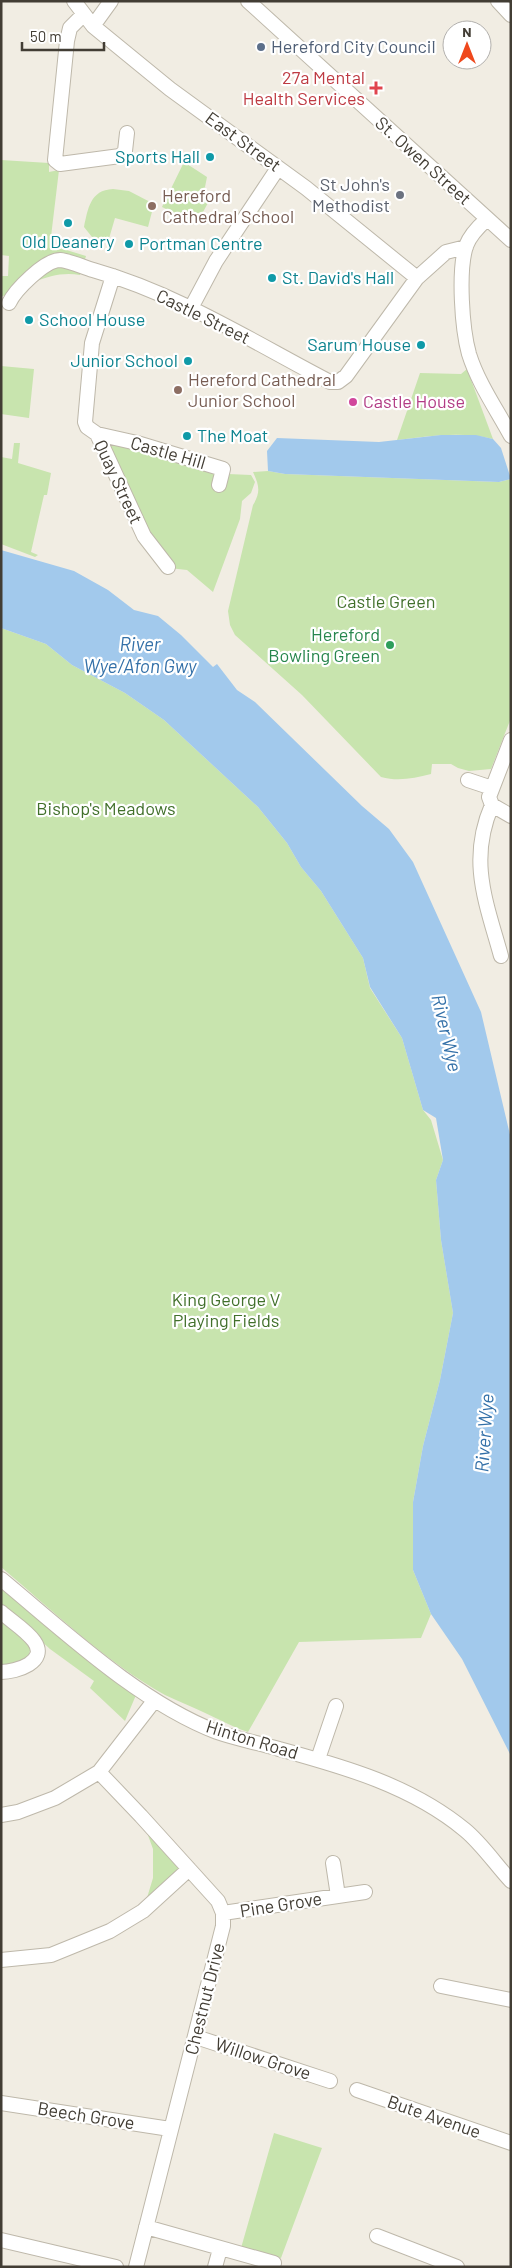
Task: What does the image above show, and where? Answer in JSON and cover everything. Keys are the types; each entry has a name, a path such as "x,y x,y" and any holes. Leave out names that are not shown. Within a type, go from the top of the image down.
{"street":[{"name":"East Street","path":"74,1 93,26 170,89 278,168 417,278"},
{"path":"93,26 111,1"},
{"name":"St. Owen Street","path":"248,1 511,240"},
{"path":"498,1 511,15"},
{"path":"83,15 70,28 67,41 54,160 56,163 120,156 124,151 127,133"},
{"path":"191,308 216,261 278,168"},
{"path":"487,219 477,227 466,247 462,302 465,337 475,370 511,436"},
{"path":"417,278 446,252 466,247"},
{"name":"Castle Street","path":"9,303 44,266 60,260 113,276 191,308 330,382 338,382 346,376 417,278"},
{"name":"Quay Street","path":"113,276 92,343 84,415 87,427 97,434 116,479 144,536 168,567"},
{"name":"Castle Hill","path":"97,434 137,443 223,469 219,485"},
{"path":"511,740 489,797 492,805 511,816"},
{"path":"468,780 492,788"},
{"path":"492,805 483,826 480,866 482,887 501,956"},
{"name":"Hinton Road","path":"1,1579 61,1629 154,1701 217,1732 318,1759 367,1776 422,1800 467,1831 511,1881"},
{"path":"1,1612 35,1642 37,1650 35,1658 29,1665 20,1670 1,1672"},
{"path":"1,1815 18,1812 55,1798 99,1772 154,1701"},
{"path":"318,1759 336,1706"},
{"path":"99,1772 190,1869 218,1901 223,1913"},
{"name":"Pine Grove","path":"334,1863 338,1896"},
{"path":"1,1960 51,1955 110,1931 143,1911 190,1869"},
{"name":"Pine Grove","path":"223,1913 365,1892"},
{"name":"Chestnut Drive","path":"136,2267 170,2128 196,2037 222,1926 223,1913"},
{"path":"441,1986 511,2000"},
{"name":"Willow Grove","path":"196,2037 330,2081"},
{"name":"Bute Avenue","path":"357,2090 511,2143"},
{"name":"Beech Grove","path":"1,2103 170,2128"},
{"path":"146,2227 274,2263"},
{"path":"377,2236 456,2267"},
{"path":"1,2240 116,2267"},
{"path":"215,2267 220,2249"}],"green space":[{"path":"1,160 49,163 49,172 59,170 50,245 86,256 80,275 69,274 49,277 1,297 1,276 8,276 9,256 1,255"},
{"path":"184,162 207,177 205,187 209,201 203,212 192,215 189,220 162,207"},
{"path":"113,189 129,191 154,204 148,227 115,218 108,242 92,237 84,227 91,202 99,193"},
{"path":"1,366 34,369 29,418 1,414"},
{"path":"467,369 493,439 457,435 397,440 420,373 461,374"},
{"path":"14,443 20,443 18,463 51,473 47,495 44,495 31,552 38,555 35,557 1,544 1,457 12,459"},
{"path":"113,443 228,474 251,475 255,482 251,493 242,501 240,519 213,592 187,570 169,568 109,448"},
{"name":"Castle Green","path":"268,471 285,474 499,482 511,479 511,718 491,769 469,771 451,764 432,764 431,774 400,779 381,777 302,695 235,635 230,625 228,611 253,505 258,492 258,485 253,472"},
{"name":"King George V Playing Fields","path":"1,628 46,644 72,665 125,693 164,720 258,807 287,843 301,867 321,891 363,958 370,988 402,1038 423,1110 431,1120 443,1160 436,1180 441,1240 453,1313 440,1380 423,1446 413,1502 413,1570 431,1614 421,1638 299,1642 248,1732 165,1695 122,1668 80,1635 1,1567"},
{"path":"1,1586 136,1695 125,1721 90,1688 94,1681 50,1649 1,1604"},
{"path":"1,1615 31,1646 28,1659 1,1668"},
{"path":"141,1816 189,1869 143,1911 153,1878 153,1849"},
{"path":"274,2133 322,2148 281,2258 241,2248"}],"water":[{"path":"441,435 476,435 493,439 501,448 511,479 499,482 285,474 268,471 267,451 277,438 379,442"},
{"path":"1,550 74,571 108,590 134,610 158,616 181,635 213,667 217,664 237,690 255,702 362,806 389,829 413,862 481,1012 511,1139 511,1756 462,1659 431,1614 413,1570 413,1502 423,1446 440,1380 453,1313 441,1240 436,1180 443,1160 436,1118 423,1110 402,1038 370,987 363,958 321,891 301,867 287,843 258,807 164,720 125,693 72,665 46,644 1,628"}],"place":[{"name":"Hereford City Council","path":"261,47"},
{"name":"27a Mental Health Services","path":"376,88"},
{"name":"Sports Hall","path":"210,157"},
{"name":"St John's Methodist","path":"400,195"},
{"name":"Hereford Cathedral School","path":"152,206"},
{"name":"Old Deanery","path":"68,223"},
{"name":"Portman Centre","path":"129,244"},
{"name":"St. David's Hall","path":"272,278"},
{"name":"School House","path":"29,320"},
{"name":"Sarum House","path":"421,345"},
{"name":"Junior School","path":"188,361"},
{"name":"Hereford Cathedral Junior School","path":"178,390"},
{"name":"Castle House","path":"353,402"},
{"name":"The Moat","path":"187,436"},
{"name":"Hereford Bowling Green","path":"390,645"}],"water label":[{"name":"River Wye/Afon Gwy","path":"140,655"},
{"name":"River Wye","path":"447,1033"},
{"name":"River Wye","path":"484,1433"}],"park label":[{"name":"Bishop's Meadows","path":"106,809"}]}
